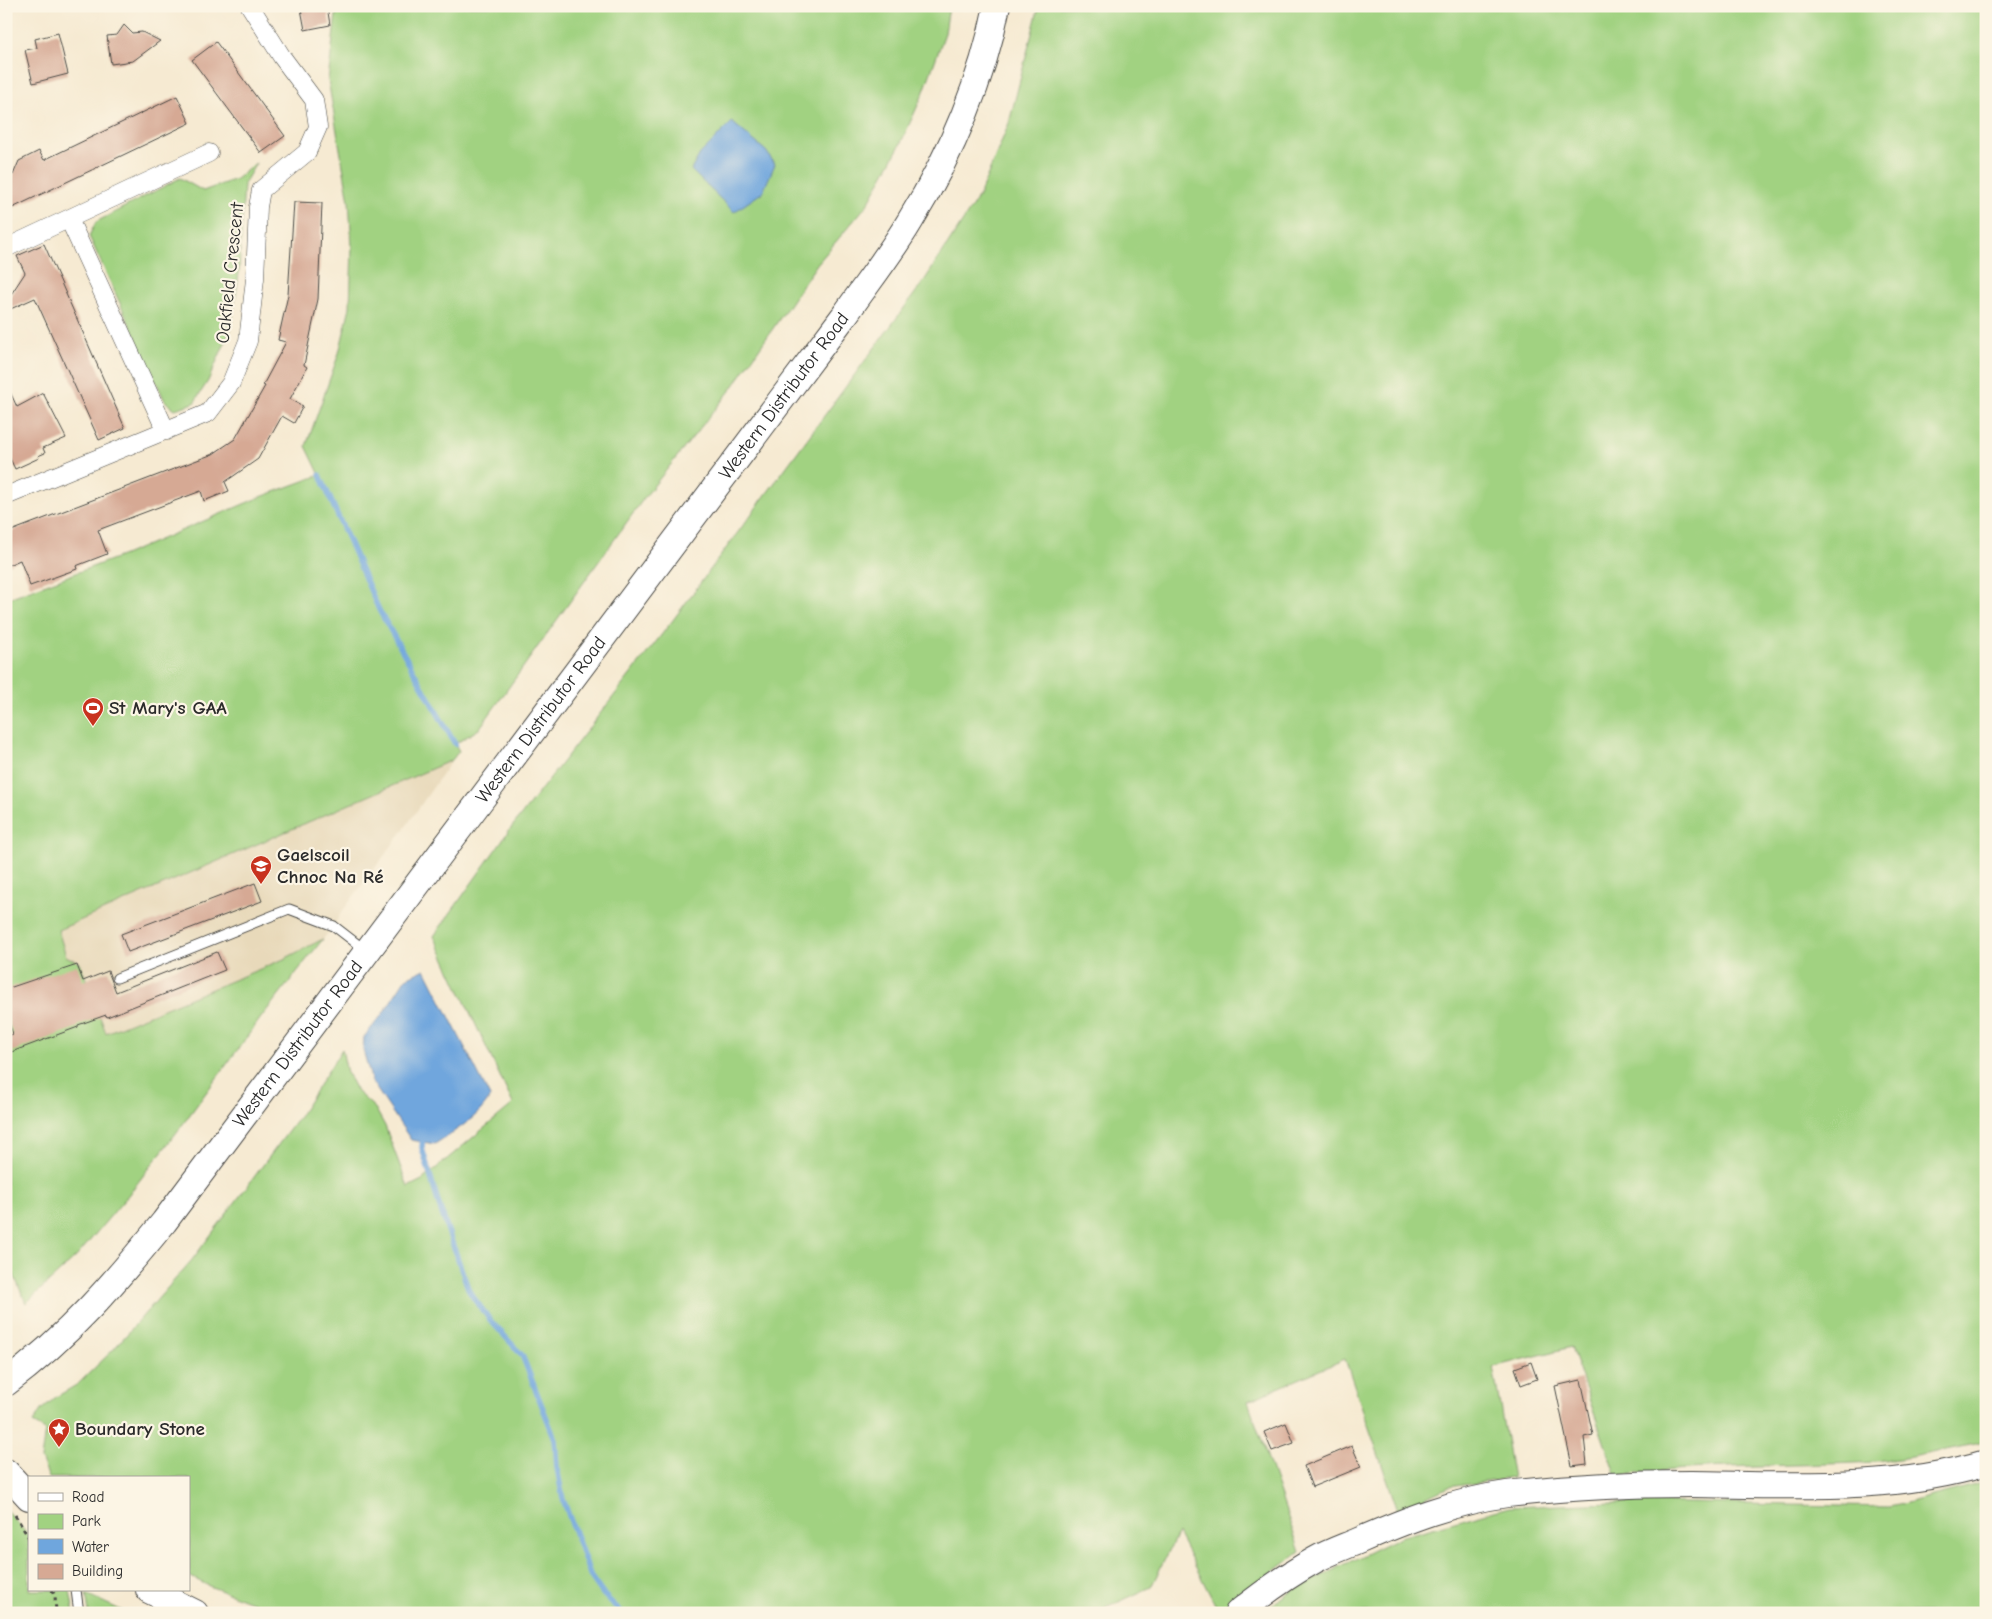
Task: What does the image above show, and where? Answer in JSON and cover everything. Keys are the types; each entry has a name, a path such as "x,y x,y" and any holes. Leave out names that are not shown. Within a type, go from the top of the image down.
{"main road":[{"name":"Western Distributor Road","path":"6,1383 71,1328 119,1278 164,1222 897,243 939,169 962,117 990,36 997,6"},
{"path":"1238,1613 1269,1588 1317,1558 1391,1527 1452,1506 1506,1494 1578,1488 1688,1484 1862,1484 1918,1478 1962,1470 1986,1463"},
{"path":"6,1472 20,1502"},
{"path":"153,1592 195,1613"}],"street":[{"name":"Oakfield Crescent","path":"6,496 208,413 231,383 248,341 255,279 258,207 261,190 307,152 318,127 314,100 282,57 250,6"},
{"path":"6,248 209,153"},
{"path":"70,219 166,431"}],"lane":[{"path":"116,978 290,909 334,926 367,951"},
{"path":"76,1592 79,1613"}],"path":[{"path":"20,1502 28,1534"},
{"path":"53,1592 56,1613"}],"shaded area":[{"name":"Gaelscoil Chnoc Na Ré","path":"452,760 402,832 323,939 284,959 106,1033 80,963 66,956 58,930"}],"green space":[{"path":"337,6 949,6 945,33 923,94 899,147 867,205 817,264 733,387 644,498 479,729 455,744 459,751 452,760 58,930 66,956 80,963 106,1033 284,959 323,939 263,1015 129,1194 77,1256 26,1303 6,1257 6,599 124,555 258,498 320,475 306,446 339,353 350,307 352,247 349,201 328,80"},
{"path":"1039,6 1986,6 1986,1441 1887,1461 1680,1469 1616,1476 1571,1347 1493,1367 1513,1478 1448,1487 1398,1511 1345,1359 1248,1401 1300,1552 1219,1612 1178,1533 1151,1587 1095,1613 281,1613 209,1586 190,1576 190,1476 48,1476 41,1459 45,1430 33,1423 41,1410 56,1397 78,1384 113,1350 192,1260 299,1117 342,1049 347,1073 357,1092 375,1108 385,1126 408,1187 422,1180 513,1104 434,936 508,832 673,620 924,281 979,196 1009,123"},
{"path":"256,163 244,184 239,273 231,329 208,381 194,403 175,409 165,401 89,236 96,222 180,178 203,191 236,179"},
{"path":"1986,1482 1986,1613 1260,1613 1295,1589 1400,1537 1509,1507 1642,1502 1890,1507"},
{"path":"6,1510 28,1535 28,1592 70,1592 74,1613 6,1613"},
{"path":"86,1594 127,1613 89,1613"}],"water":[{"path":"732,122 766,151 775,164 763,192 734,212 691,170 700,154"},
{"path":"425,969 490,1097 473,1118 435,1144 411,1140 372,1082 363,1050 364,1037 382,1015 406,978"}],"building":[{"path":"327,6 330,25 305,30 301,9"},
{"path":"124,25 132,33 142,32 160,41 133,61 111,64 107,36 117,35"},
{"path":"58,33 68,74 33,83 25,50 37,48 35,39"},
{"path":"216,42 285,136 261,153 192,60"},
{"path":"177,96 190,123 6,211 6,178 13,175 19,161 39,151 44,160"},
{"path":"294,202 322,203 318,299 304,365 307,367 290,399 303,406 294,423 282,416 258,459 225,482 229,491 204,501 201,491 98,530 107,554 76,566 77,569 30,586 20,560 6,566 6,533 213,454 235,439 265,386 263,385 286,342 278,340 288,295"},
{"path":"44,244 125,428 99,440 35,298 6,311 6,302 25,273 17,256"},
{"path":"6,383 17,407 43,393 66,438 43,448 45,453 38,456 39,458 15,469 6,450"},
{"path":"255,883 262,901 128,952 121,934"},
{"path":"217,952 225,970 107,1017 106,1015 78,1025 78,1027 6,1054 6,1037 13,1034 6,1015 6,989 77,965 83,981 108,971 116,992"},
{"path":"1531,1362 1537,1379 1521,1385 1515,1368"},
{"path":"1581,1380 1593,1435 1584,1437 1587,1464 1572,1466 1555,1386"},
{"path":"1286,1423 1294,1443 1272,1451 1264,1432"},
{"path":"1352,1446 1361,1467 1312,1487 1304,1466"}],"waterway":[{"path":"320,475 379,610 455,744"},
{"path":"423,1135 422,1148 439,1205 469,1291 490,1320 522,1355 555,1439 557,1468 563,1499 591,1577 603,1594 622,1613"}],"place":[{"name":"St Mary's GAA","path":"93,727"},
{"name":"Gaelscoil Chnoc Na Ré","path":"261,885"},
{"name":"Boundary Stone","path":"59,1448"}]}
